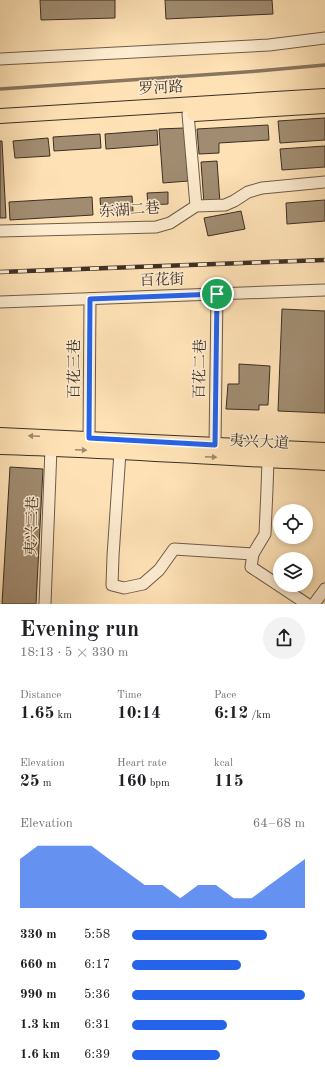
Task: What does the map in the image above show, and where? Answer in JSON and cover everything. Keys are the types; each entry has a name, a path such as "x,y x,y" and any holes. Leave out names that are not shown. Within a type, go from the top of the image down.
{"main road":[{"name":"罗河路","path":"0,116 325,96"},
{"name":"罗河路","path":"0,125 325,106"},
{"name":"夷兴大道","path":"0,435 325,450"},
{"name":"夷兴大道","path":"0,447 51,448 325,463"}],"street":[{"path":"0,59 269,45 325,38"},
{"path":"188,114 196,206"},
{"name":"东湖二巷","path":"0,231 156,227 170,222 196,206 225,205 248,192 262,188 325,182"},
{"name":"百花街","path":"0,302 325,290"},
{"name":"百花二巷","path":"215,445 217,294"},
{"name":"百花三巷","path":"89,438 90,299"},
{"name":"夷兴三巷","path":"45,604 51,448"},
{"path":"120,452 112,585 124,588 143,584 159,570 174,549 253,554"},
{"path":"268,460 265,534 253,554 251,567 307,604"},
{"path":"314,604 325,589"}],"building":[{"path":"40,0 115,0 115,18 41,20"},
{"path":"165,0 272,0 273,14 166,19"},
{"path":"325,118 325,140 280,143 278,121"},
{"path":"268,125 269,140 219,143 219,153 199,154 197,129"},
{"path":"184,128 188,181 163,183 159,129"},
{"path":"157,130 158,145 106,149 105,134"},
{"path":"100,134 101,148 54,151 53,137"},
{"path":"48,138 50,156 15,158 13,141"},
{"path":"0,141 2,141 6,218 0,218"},
{"path":"325,146 325,167 282,170 280,149"},
{"path":"217,161 220,203 204,204 201,162"},
{"path":"168,192 168,204 148,205 147,193"},
{"path":"132,196 133,212 101,214 100,198"},
{"path":"92,197 93,215 10,220 9,202"},
{"path":"325,200 325,221 287,224 286,203"},
{"path":"241,211 245,229 208,236 204,218"},
{"path":"282,309 325,311 325,413 278,411"},
{"path":"239,364 270,366 268,405 259,405 259,410 226,409 228,384 239,384"},
{"path":"10,467 43,469 36,604 2,604"}],"waterway":[{"path":"0,89 325,65"}],"railway":[{"path":"0,272 325,260"}],"route":[{"path":"217,294 215,445 89,438 90,299 217,294"}]}
